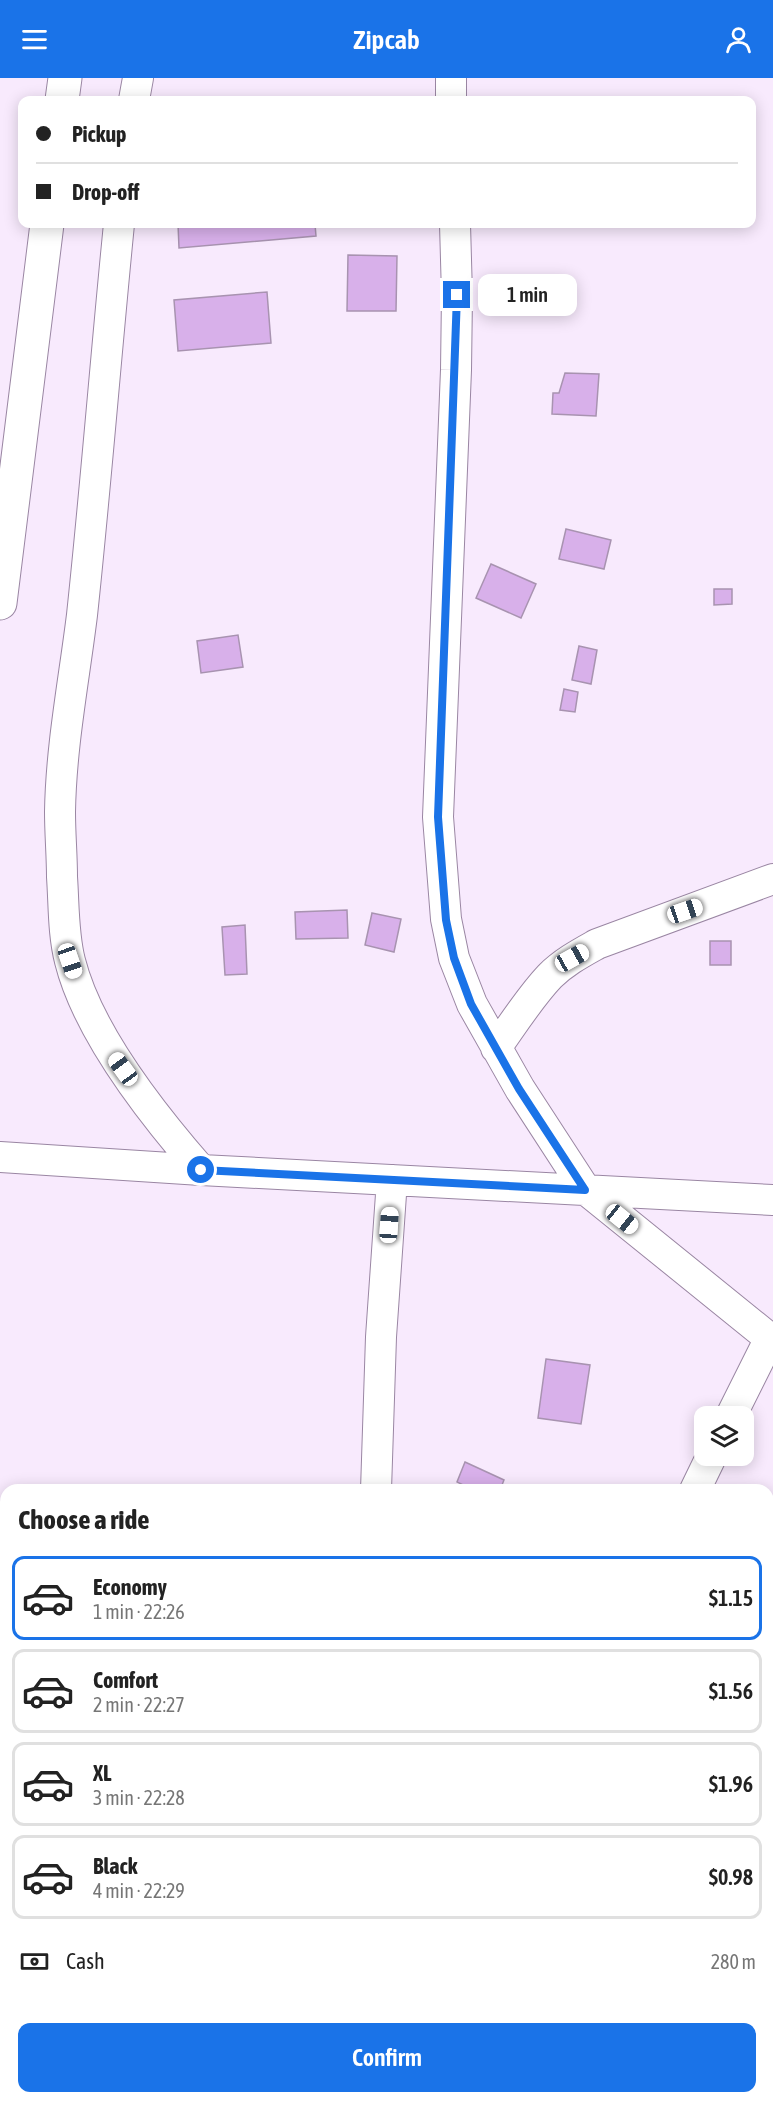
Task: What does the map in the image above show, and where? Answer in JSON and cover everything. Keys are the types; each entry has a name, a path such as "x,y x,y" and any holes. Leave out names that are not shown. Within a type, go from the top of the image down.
{"main road":[{"path":"63,96 65,78"},
{"path":"0,603 47,228"}],"street":[{"path":"135,96 138,78"},
{"path":"451,78 451,96"},
{"path":"119,228 89,547 69,703 60,812 64,925 70,961 86,1007 110,1051 149,1105 201,1170"},
{"path":"455,228 456,370 438,817 446,920 454,958 471,1004 519,1089 585,1190 771,1339 736,1406"},
{"path":"496,1048 551,976 572,958 597,944 773,879"},
{"path":"0,1157 201,1170 773,1200"},
{"path":"376,1484 381,1337 392,1180"},
{"path":"698,1484 707,1466"}],"building":[{"path":"178,228 315,228 316,236 179,248"},
{"path":"348,255 397,256 396,311 347,311"},
{"path":"267,292 271,343 178,351 174,300"},
{"path":"565,373 599,374 596,416 552,414 553,393 559,393"},
{"path":"566,529 611,540 604,569 559,559"},
{"path":"491,564 536,584 521,618 476,598"},
{"path":"714,589 732,589 732,604 714,605"},
{"path":"238,635 243,667 201,673 197,641"},
{"path":"579,646 597,650 591,684 572,680"},
{"path":"564,689 578,692 575,712 560,710"},
{"path":"347,910 348,938 296,939 295,912"},
{"path":"372,913 401,919 394,952 365,945"},
{"path":"245,925 247,974 225,975 222,927"},
{"path":"710,941 731,941 731,965 710,965"},
{"path":"546,1359 590,1365 581,1424 538,1418"},
{"path":"465,1462 504,1480 502,1484 461,1484 457,1482"}],"route":[{"path":"201,1170 585,1190 519,1089 471,1004 454,958 446,920 438,817 457,295"}]}
